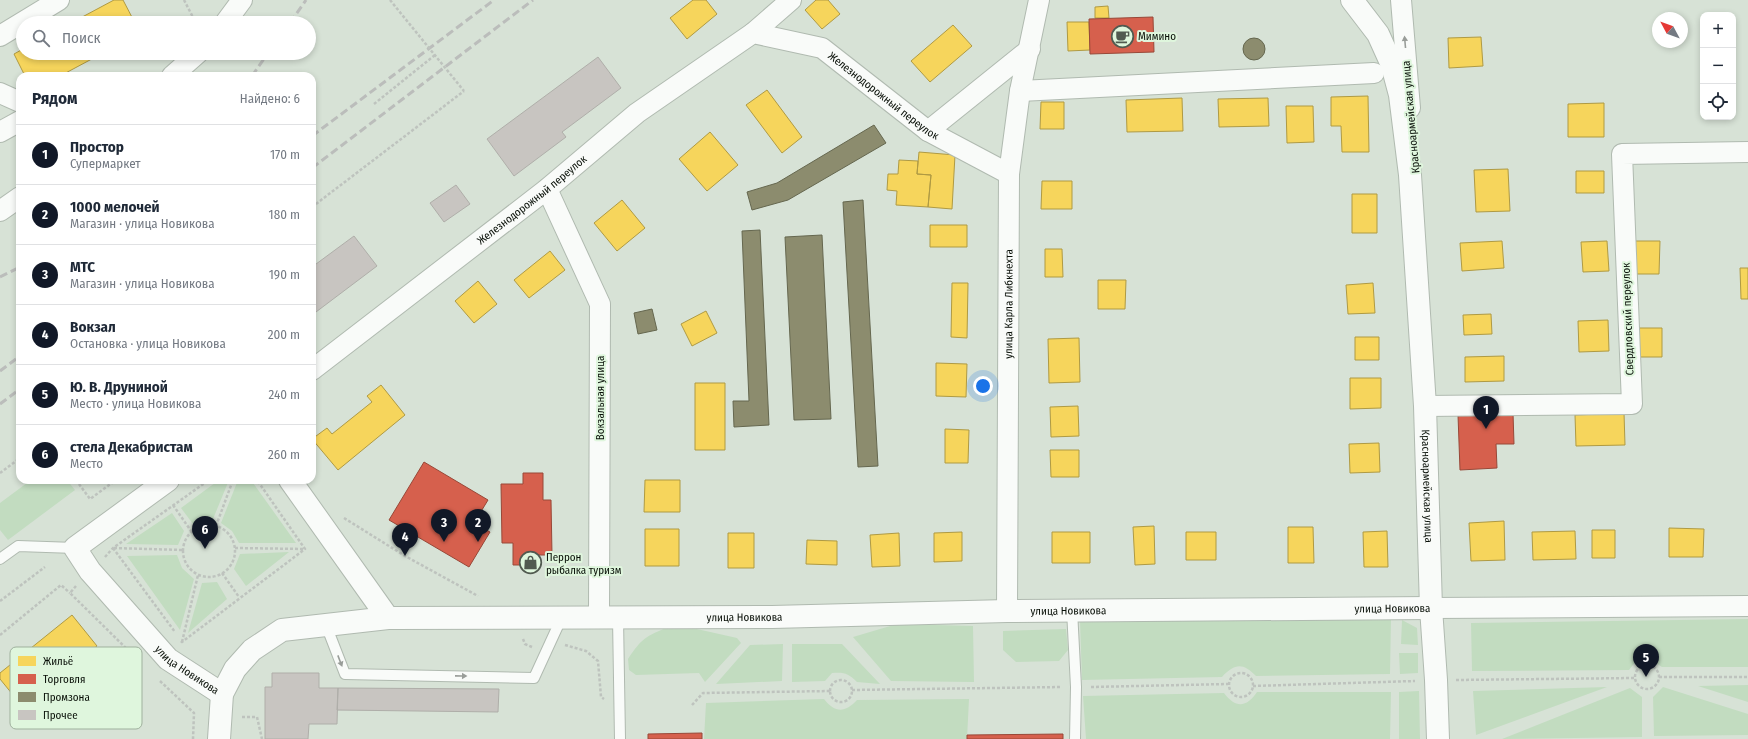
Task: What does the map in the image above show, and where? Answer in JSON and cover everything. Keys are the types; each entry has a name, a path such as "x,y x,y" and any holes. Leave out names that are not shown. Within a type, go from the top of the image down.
{"main road":[{"name":"Красноармейская улица","path":"1352,0 1378,34 1392,65 1400,95 1410,175 1424,406 1431,608 1438,739"},
{"path":"75,548 163,484"},
{"path":"293,484 388,618"},
{"name":"улица Новикова","path":"75,548 90,571 168,659 222,694 235,669 252,650 282,630 388,618 772,618 1072,610 1431,608"},
{"path":"219,739 222,694"}],"street":[{"path":"33,16 59,0"},
{"name":"Железнодорожный переулок","path":"316,367 547,189 637,113 753,33 791,0"},
{"name":"улица Карла Либкнехта","path":"1007,611 1009,174 1020,91 1030,49 1039,0"},
{"name":"Красноармейская улица","path":"1401,0 1418,210 1414,234"},
{"path":"229,16 236,2"},
{"path":"0,36 16,26"},
{"name":"Железнодорожный переулок","path":"753,33 822,48 928,131 1009,174"},
{"path":"928,131 1030,49"},
{"path":"177,72 190,60"},
{"path":"1020,91 1374,73"},
{"path":"0,93 16,100"},
{"path":"0,132 16,123"},
{"name":"Свердловский переулок","path":"1424,406 1632,404 1622,154 1748,152"},
{"name":"Вокзальная улица","path":"547,189 600,304 609,618"},
{"path":"0,211 16,200"},
{"name":"улица Новикова","path":"1431,608 1748,606"}],"lane":[{"path":"0,559 18,546 75,548"},
{"path":"1072,610 1076,687 1075,739"},
{"path":"326,625 345,674 534,678 562,617"},
{"path":"609,618 620,739"}],"path":[{"path":"184,0 192,16"},
{"path":"316,204 464,91 390,0"},
{"path":"374,104 435,54"},
{"path":"0,473 16,461"},
{"path":"79,484 90,499 111,484"},
{"path":"164,484 174,505 191,531"},
{"path":"114,548 203,484"},
{"path":"216,526 232,484"},
{"path":"260,484 305,549"},
{"path":"207,525 216,526 228,534 234,548 232,562 228,569 211,577 198,575 186,565 182,550 191,531 207,525"},
{"path":"114,548 182,550"},
{"path":"114,548 182,642"},
{"path":"234,548 305,549"},
{"path":"182,642 239,597 305,549"},
{"path":"0,601 45,567"},
{"path":"222,573 239,597"},
{"path":"182,642 198,575"},
{"path":"0,635 61,585 70,593"},
{"path":"1647,666 1651,666 1657,670 1659,677 1656,685 1649,689 1642,688 1638,685 1635,678 1640,668 1647,666"},
{"path":"1243,673 1250,678 1253,686 1248,696 1240,698 1230,692 1228,684 1235,674 1243,673"},
{"path":"1659,677 1748,677"},
{"path":"843,680 849,683 852,690 850,697 841,702 832,697 830,691 835,681 843,680"},
{"path":"852,690 1228,684"},
{"path":"692,705 703,693 830,691"}],"green space":[{"path":"26,484 70,484 75,490 8,540 0,530 0,503"},
{"path":"214,484 227,484 213,519 193,524 181,508"},
{"path":"236,484 254,484 296,543 239,543 232,531 221,523"},
{"path":"172,513 184,531 178,545 126,544"},
{"path":"289,552 246,586 234,569 240,554"},
{"path":"177,555 182,568 194,579 180,630 127,556"},
{"path":"217,582 227,599 188,633 202,583"},
{"path":"1391,619 1390,674 1256,676 1247,669 1239,666 1231,669 1222,677 1082,680 1080,621"},
{"path":"1748,619 1748,667 1662,667 1653,661 1643,660 1636,661 1629,670 1472,671 1471,623"},
{"path":"1402,620 1417,628 1418,645 1401,644"},
{"path":"897,624 973,626 974,682 891,681 853,637"},
{"path":"669,627 688,627 737,638 741,643 705,682 699,673 636,675 629,670 628,659 637,646 645,638"},
{"path":"1066,629 1068,650 1059,661 1016,662 1003,650 1003,631"},
{"path":"783,644 782,681 716,684 750,645"},
{"path":"792,644 842,644 880,684 857,682 848,675 840,673 832,673 825,681 792,682"},
{"path":"1399,653 1418,653 1418,673 1400,674"},
{"path":"1748,685 1748,702 1698,686"},
{"path":"1607,687 1476,735 1473,691"},
{"path":"1663,687 1748,714 1748,735 1654,736 1653,697"},
{"path":"1630,688 1642,697 1642,737 1502,739"},
{"path":"1419,691 1420,739 1399,739 1399,692"},
{"path":"1257,692 1391,692 1390,739 1086,739 1083,696 1224,693 1233,702 1241,704 1249,701"},
{"path":"824,699 832,707 840,710 848,707 857,700 969,699 967,739 704,739 706,703"}],"building: Жильё":[{"path":"114,0 123,0 131,16 84,16"},
{"path":"693,0 706,0 717,14 687,39 670,18"},
{"path":"816,0 828,0 840,14 822,29 805,10"},
{"path":"1108,6 1109,18 1095,18 1095,7"},
{"path":"1067,22 1089,22 1090,50 1068,51"},
{"path":"953,25 972,46 930,82 911,61"},
{"path":"1481,37 1483,66 1449,68 1448,38"},
{"path":"17,60 90,60 67,72 23,72"},
{"path":"767,90 802,137 782,153 746,105"},
{"path":"1368,96 1369,152 1342,152 1341,126 1331,126 1331,97"},
{"path":"1182,98 1183,131 1127,132 1126,100"},
{"path":"1268,98 1269,126 1219,127 1218,99"},
{"path":"1041,102 1064,102 1064,129 1040,129"},
{"path":"1604,103 1604,137 1568,137 1568,104"},
{"path":"1286,106 1313,106 1314,142 1287,143"},
{"path":"710,132 738,165 707,191 679,159"},
{"path":"919,152 955,155 952,209 928,207 931,175 917,174"},
{"path":"899,160 918,161 917,174 931,175 928,207 896,205 897,191 887,190 888,174 898,174"},
{"path":"1508,169 1510,211 1476,212 1474,170"},
{"path":"1576,171 1604,171 1604,193 1576,193"},
{"path":"1042,181 1072,181 1072,209 1041,209"},
{"path":"1352,194 1377,194 1377,233 1352,233"},
{"path":"622,200 645,228 617,251 594,223"},
{"path":"930,225 967,225 967,247 930,247"},
{"path":"1502,241 1504,268 1462,271 1460,243"},
{"path":"1607,241 1609,271 1583,272 1581,242"},
{"path":"1635,241 1660,241 1659,274 1635,274"},
{"path":"1045,249 1062,249 1063,277 1045,277"},
{"path":"550,251 565,270 529,298 514,280"},
{"path":"1740,268 1748,268 1748,299 1741,299"},
{"path":"1098,280 1126,280 1125,309 1098,309"},
{"path":"478,281 497,304 474,323 455,301"},
{"path":"952,283 968,283 967,338 951,337"},
{"path":"1373,283 1375,313 1348,314 1346,285"},
{"path":"706,311 717,333 692,346 681,324"},
{"path":"1491,314 1492,334 1464,335 1463,315"},
{"path":"1608,320 1609,351 1579,352 1578,321"},
{"path":"1637,328 1662,328 1662,357 1637,357"},
{"path":"1355,337 1379,337 1379,360 1355,360"},
{"path":"1079,338 1080,382 1049,383 1048,339"},
{"path":"1504,356 1504,381 1465,382 1465,357"},
{"path":"936,363 967,364 966,397 936,396"},
{"path":"1350,378 1381,378 1381,408 1350,409"},
{"path":"695,383 725,383 725,450 695,450"},
{"path":"381,385 405,415 338,470 316,444 316,436 327,428 332,434 372,402 367,396"},
{"path":"1078,406 1079,436 1051,437 1050,407"},
{"path":"1624,413 1625,445 1576,446 1575,415"},
{"path":"945,429 969,430 968,463 945,463"},
{"path":"1379,443 1380,472 1350,473 1349,444"},
{"path":"1050,450 1079,450 1079,477 1051,477"},
{"path":"645,480 680,480 680,512 644,512"},
{"path":"1504,521 1505,560 1471,561 1469,523"},
{"path":"1154,526 1155,564 1135,565 1133,527"},
{"path":"1288,527 1313,527 1314,563 1288,563"},
{"path":"1669,528 1704,529 1703,557 1669,557"},
{"path":"645,529 679,529 679,566 645,566"},
{"path":"1592,530 1615,530 1615,558 1592,558"},
{"path":"1387,531 1388,567 1364,567 1363,532"},
{"path":"1575,531 1576,559 1533,560 1532,532"},
{"path":"962,532 962,561 934,562 934,533"},
{"path":"1052,532 1090,532 1090,563 1052,563"},
{"path":"1186,532 1216,532 1216,560 1186,560"},
{"path":"728,533 754,533 754,568 728,568"},
{"path":"899,533 900,566 872,567 870,535"},
{"path":"807,540 837,541 837,565 806,564"},
{"path":"72,615 97,646 96,647 32,647"},
{"path":"10,665 10,691 0,679 0,673"}],"building: Торговля":[{"name":"Мимино","path":"1153,17 1154,52 1090,54 1089,19"},
{"path":"1513,413 1514,444 1496,444 1497,468 1460,470 1458,415"},
{"path":"424,462 488,500 474,523 490,532 469,567 389,520"},
{"path":"523,473 543,473 543,500 551,500 552,555 534,555 535,565 513,565 513,543 502,543 501,484 523,484"},
{"path":"702,733 702,739 648,739 648,734"},
{"path":"1063,734 1063,739 967,739 967,735"}],"building: Промзона":[{"path":"1254,38 1262,41 1265,49 1262,57 1254,60 1246,57 1243,49 1246,41"},
{"path":"874,125 886,143 788,200 752,210 747,192 777,183"},
{"path":"863,200 878,466 858,467 843,202"},
{"path":"760,230 769,425 734,427 733,401 749,401 742,231"},
{"path":"822,235 831,419 794,420 785,237"},
{"path":"652,309 657,330 638,334 634,313"}],"building: Прочее":[{"path":"598,57 621,88 562,132 566,137 514,176 487,139"},
{"path":"456,185 470,204 444,222 430,203"},
{"path":"354,236 377,266 316,312 316,264"},
{"path":"272,673 319,673 319,688 338,688 337,724 309,724 308,739 265,739 265,687 272,687"},
{"path":"338,688 499,689 498,712 337,710"}],"railway":[{"path":"295,16 306,0"},
{"path":"316,133 494,0"},
{"path":"316,165 533,0"},
{"path":"255,72 263,60"},
{"path":"0,277 16,269"},
{"path":"0,371 16,359"},
{"path":"0,404 16,392"}],"place":[{"name":"Мимино","path":"1122,36"},
{"name":"Простор","path":"1486,429"},
{"name":"МТС","path":"444,542"},
{"name":"1000 мелочей","path":"478,542"},
{"name":"стела Декабристам","path":"205,549"},
{"name":"Вокзал","path":"405,556"},
{"name":"Перрон рыбалка туризм","path":"530,563"},
{"name":"Ю. В. Друниной","path":"1646,677"}]}
